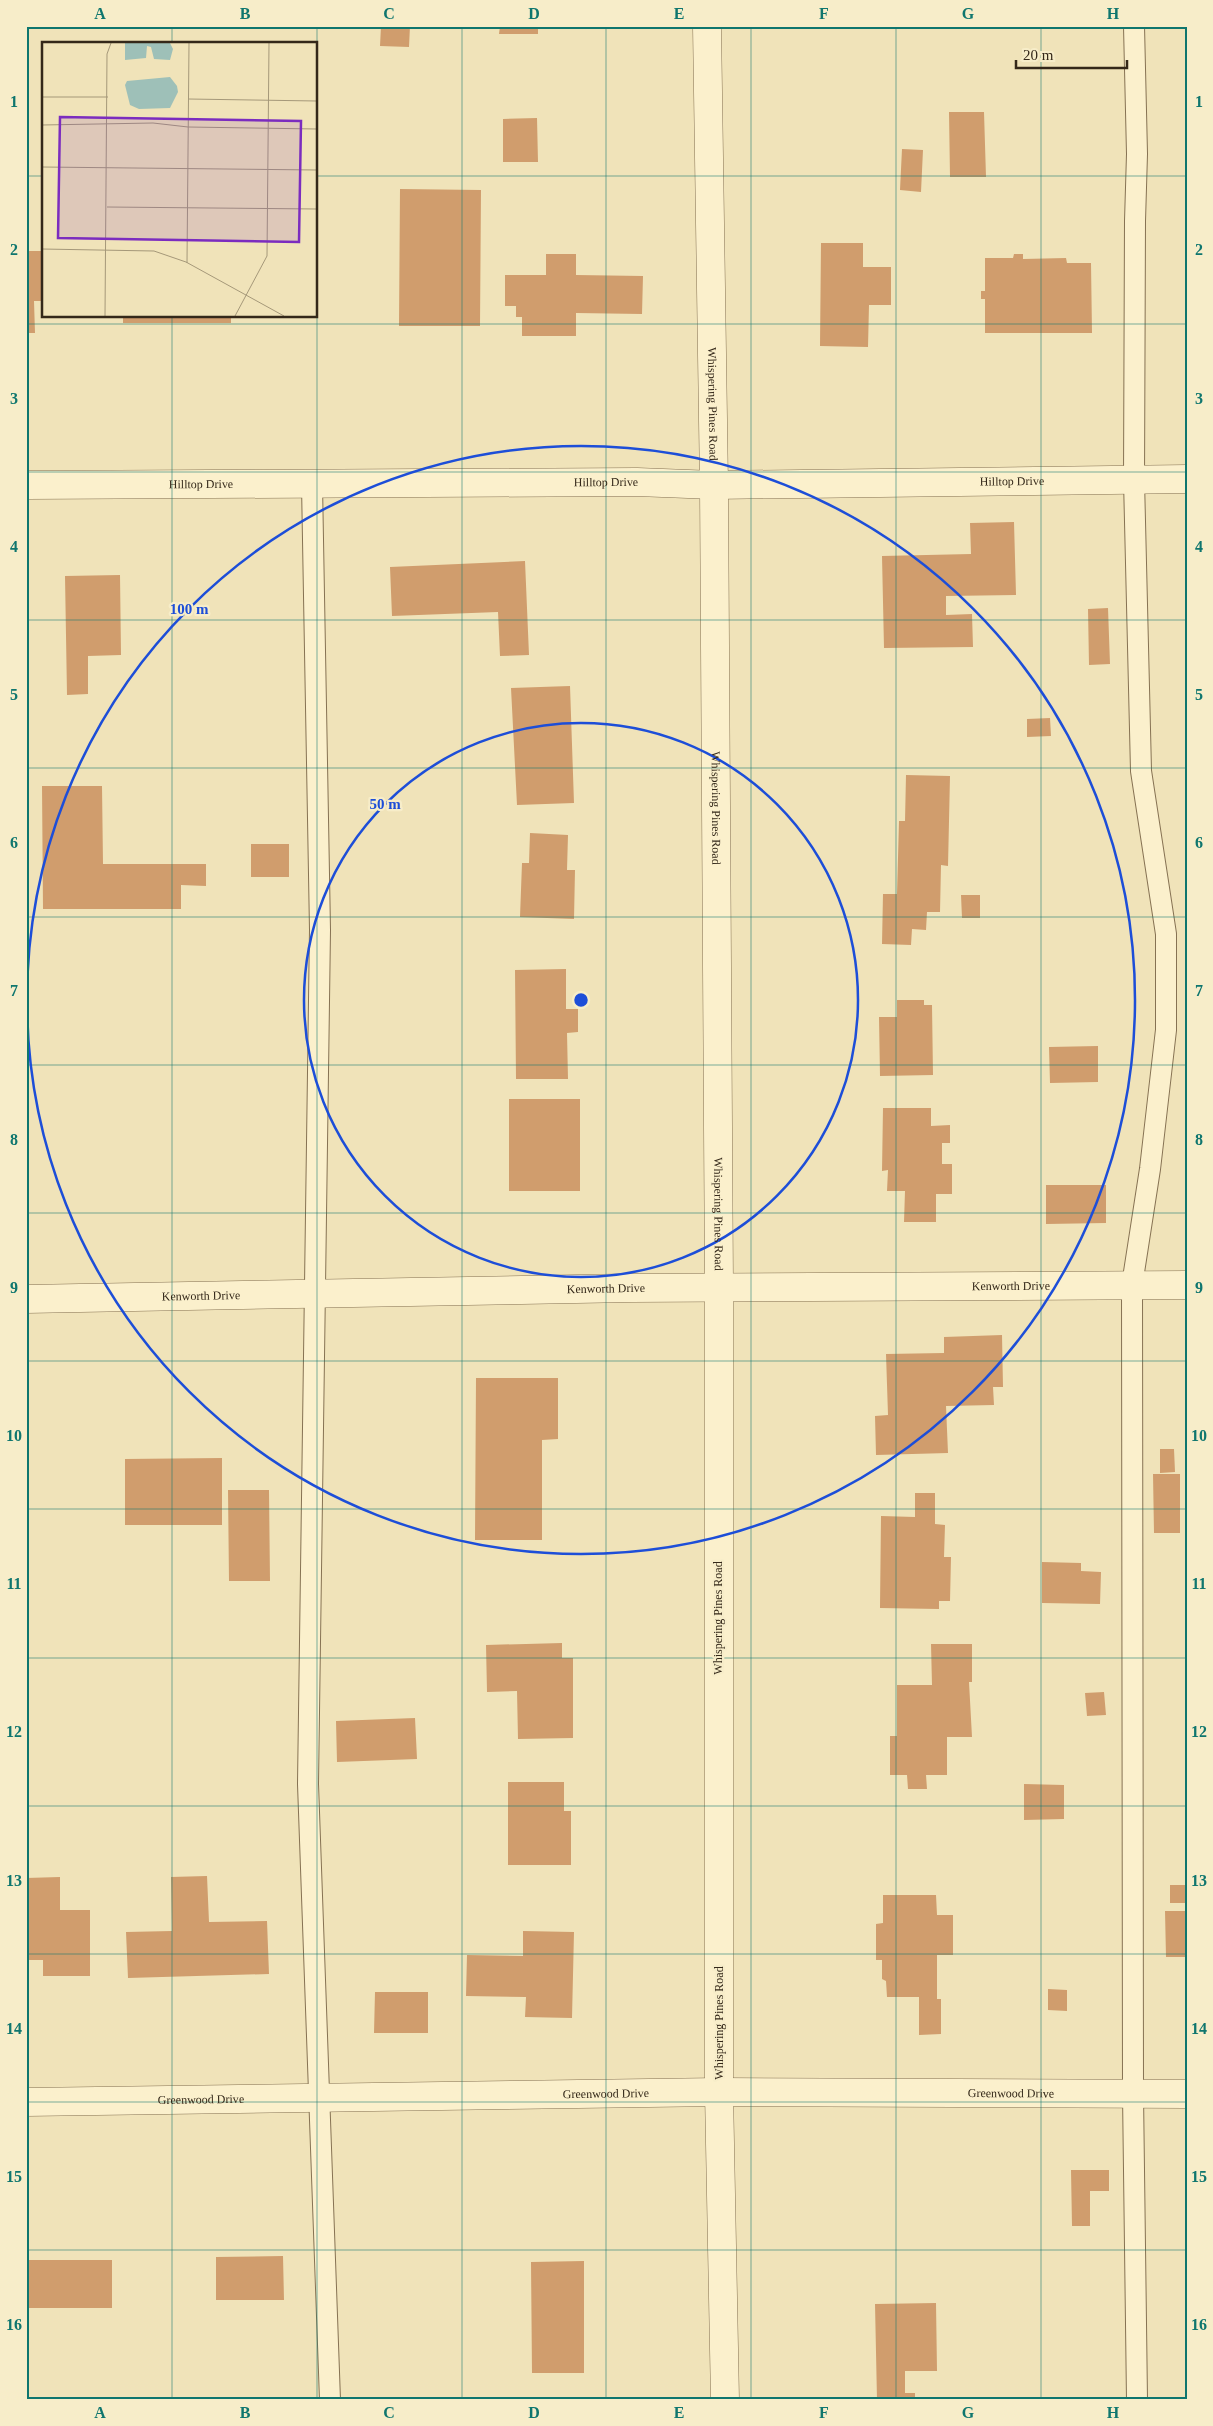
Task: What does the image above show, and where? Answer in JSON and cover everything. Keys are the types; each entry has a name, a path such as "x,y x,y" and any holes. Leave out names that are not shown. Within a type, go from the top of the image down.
{"street":[{"name":"Whispering Pines Road","path":"707,26 714,485 719,1287 717,1367 719,2092 725,2400"},
{"name":"Hilltop Drive","path":"26,485 637,482 714,485 1187,479"},
{"name":"Kenworth Drive","path":"26,1299 719,1287 1187,1285"},
{"name":"Greenwood Drive","path":"26,2102 719,2092 1187,2094"}],"lane":[{"path":"1134,26 1138,154 1135,231 1134,480 1141,772 1166,934 1166,1030 1151,1160 1132,1285 1133,2094 1137,2400"},
{"path":"312,484 320,930 316,1293 310,1522 308,1784 321,2098 330,2400"}],"building":[{"path":"381,26 410,26 409,47 380,46"},
{"path":"500,26 538,26 538,34 499,34"},
{"path":"949,112 984,112 986,177 950,177"},
{"path":"537,118 538,162 503,162 503,119"},
{"path":"902,149 923,150 921,192 900,190"},
{"path":"400,189 481,190 480,326 399,326"},
{"path":"821,243 863,243 863,267 891,267 891,305 869,305 868,347 820,346"},
{"path":"26,251 42,251 42,301 34,301 35,333 26,333"},
{"path":"546,254 576,254 576,275 643,276 642,314 576,313 576,336 522,336 522,317 516,317 516,306 505,306 505,275 546,275"},
{"path":"1014,254 1023,254 1023,259 1066,258 1067,263 1091,263 1092,333 985,333 985,299 981,299 981,291 985,291 985,258 1013,258"},
{"path":"123,318 231,318 231,323 123,323"},
{"path":"1014,522 1016,595 946,596 946,615 972,614 973,647 884,648 882,556 971,554 970,523"},
{"path":"525,561 529,655 500,656 498,612 392,616 390,567"},
{"path":"120,575 121,655 88,656 88,694 67,695 65,576"},
{"path":"1108,608 1110,664 1089,665 1088,609"},
{"path":"570,686 574,803 517,805 511,688"},
{"path":"1050,718 1051,736 1027,737 1027,719"},
{"path":"906,775 950,776 948,866 941,865 940,912 927,912 926,930 912,929 911,945 882,944 883,894 897,894 899,821 905,821"},
{"path":"42,786 102,786 103,864 206,864 206,886 181,885 181,909 43,909"},
{"path":"530,833 568,835 567,870 575,870 574,919 520,917 522,863 529,863"},
{"path":"251,844 289,844 289,877 251,877"},
{"path":"961,895 980,895 980,918 962,918"},
{"path":"566,969 566,1009 578,1009 578,1032 567,1033 568,1079 516,1079 515,970"},
{"path":"897,1000 924,1000 924,1005 932,1005 933,1075 880,1076 879,1017 897,1017"},
{"path":"1098,1046 1098,1082 1050,1083 1049,1047"},
{"path":"509,1099 580,1099 580,1191 509,1191"},
{"path":"883,1108 931,1108 931,1126 950,1125 950,1143 942,1143 942,1164 952,1164 952,1194 936,1194 936,1222 904,1222 905,1191 887,1191 888,1170 882,1171"},
{"path":"1046,1185 1106,1185 1106,1223 1046,1224"},
{"path":"1002,1335 1003,1387 993,1387 994,1405 946,1406 948,1453 876,1455 875,1416 888,1415 886,1354 944,1353 944,1337"},
{"path":"476,1378 558,1378 558,1439 542,1440 542,1540 475,1540"},
{"path":"1160,1449 1174,1449 1175,1472 1160,1473"},
{"path":"222,1458 222,1525 125,1525 125,1459"},
{"path":"1153,1474 1180,1474 1180,1533 1154,1533"},
{"path":"228,1490 269,1490 270,1581 229,1581"},
{"path":"915,1493 935,1493 935,1524 945,1525 944,1557 951,1557 950,1601 939,1601 939,1609 880,1608 881,1516 915,1517"},
{"path":"1042,1562 1081,1563 1081,1571 1101,1572 1100,1604 1042,1603"},
{"path":"562,1643 562,1658 573,1658 573,1738 518,1739 517,1691 487,1692 486,1645"},
{"path":"931,1644 972,1644 972,1682 969,1682 972,1737 947,1737 947,1775 926,1775 927,1789 908,1789 907,1775 890,1775 890,1736 897,1736 897,1685 932,1685"},
{"path":"1104,1692 1106,1715 1087,1716 1085,1693"},
{"path":"415,1718 417,1759 337,1762 336,1721"},
{"path":"508,1782 564,1782 564,1811 571,1811 571,1865 508,1865"},
{"path":"1024,1784 1064,1785 1064,1819 1024,1820"},
{"path":"207,1876 209,1922 267,1921 269,1974 128,1978 126,1932 172,1931 171,1877"},
{"path":"60,1877 60,1910 90,1910 90,1976 43,1976 43,1960 26,1960 26,1878"},
{"path":"1170,1885 1187,1885 1187,1903 1170,1903"},
{"path":"883,1895 936,1895 937,1915 953,1915 953,1955 937,1955 937,1999 941,1999 941,2034 919,2035 919,1997 887,1997 886,1981 882,1979 882,1960 876,1960 876,1924 883,1923"},
{"path":"1165,1911 1187,1911 1187,1957 1166,1957"},
{"path":"523,1931 574,1932 572,2018 525,2017 526,1997 466,1996 467,1955 523,1956"},
{"path":"1048,1989 1067,1990 1067,2011 1048,2010"},
{"path":"375,1992 428,1992 428,2033 374,2033"},
{"path":"1071,2170 1109,2170 1109,2191 1090,2191 1090,2226 1072,2226"},
{"path":"283,2256 284,2300 216,2300 216,2257"},
{"path":"26,2260 112,2260 112,2308 26,2308"},
{"path":"584,2261 584,2373 532,2373 531,2262"},
{"path":"936,2303 937,2371 905,2371 905,2393 915,2393 915,2400 877,2400 875,2304"}]}
